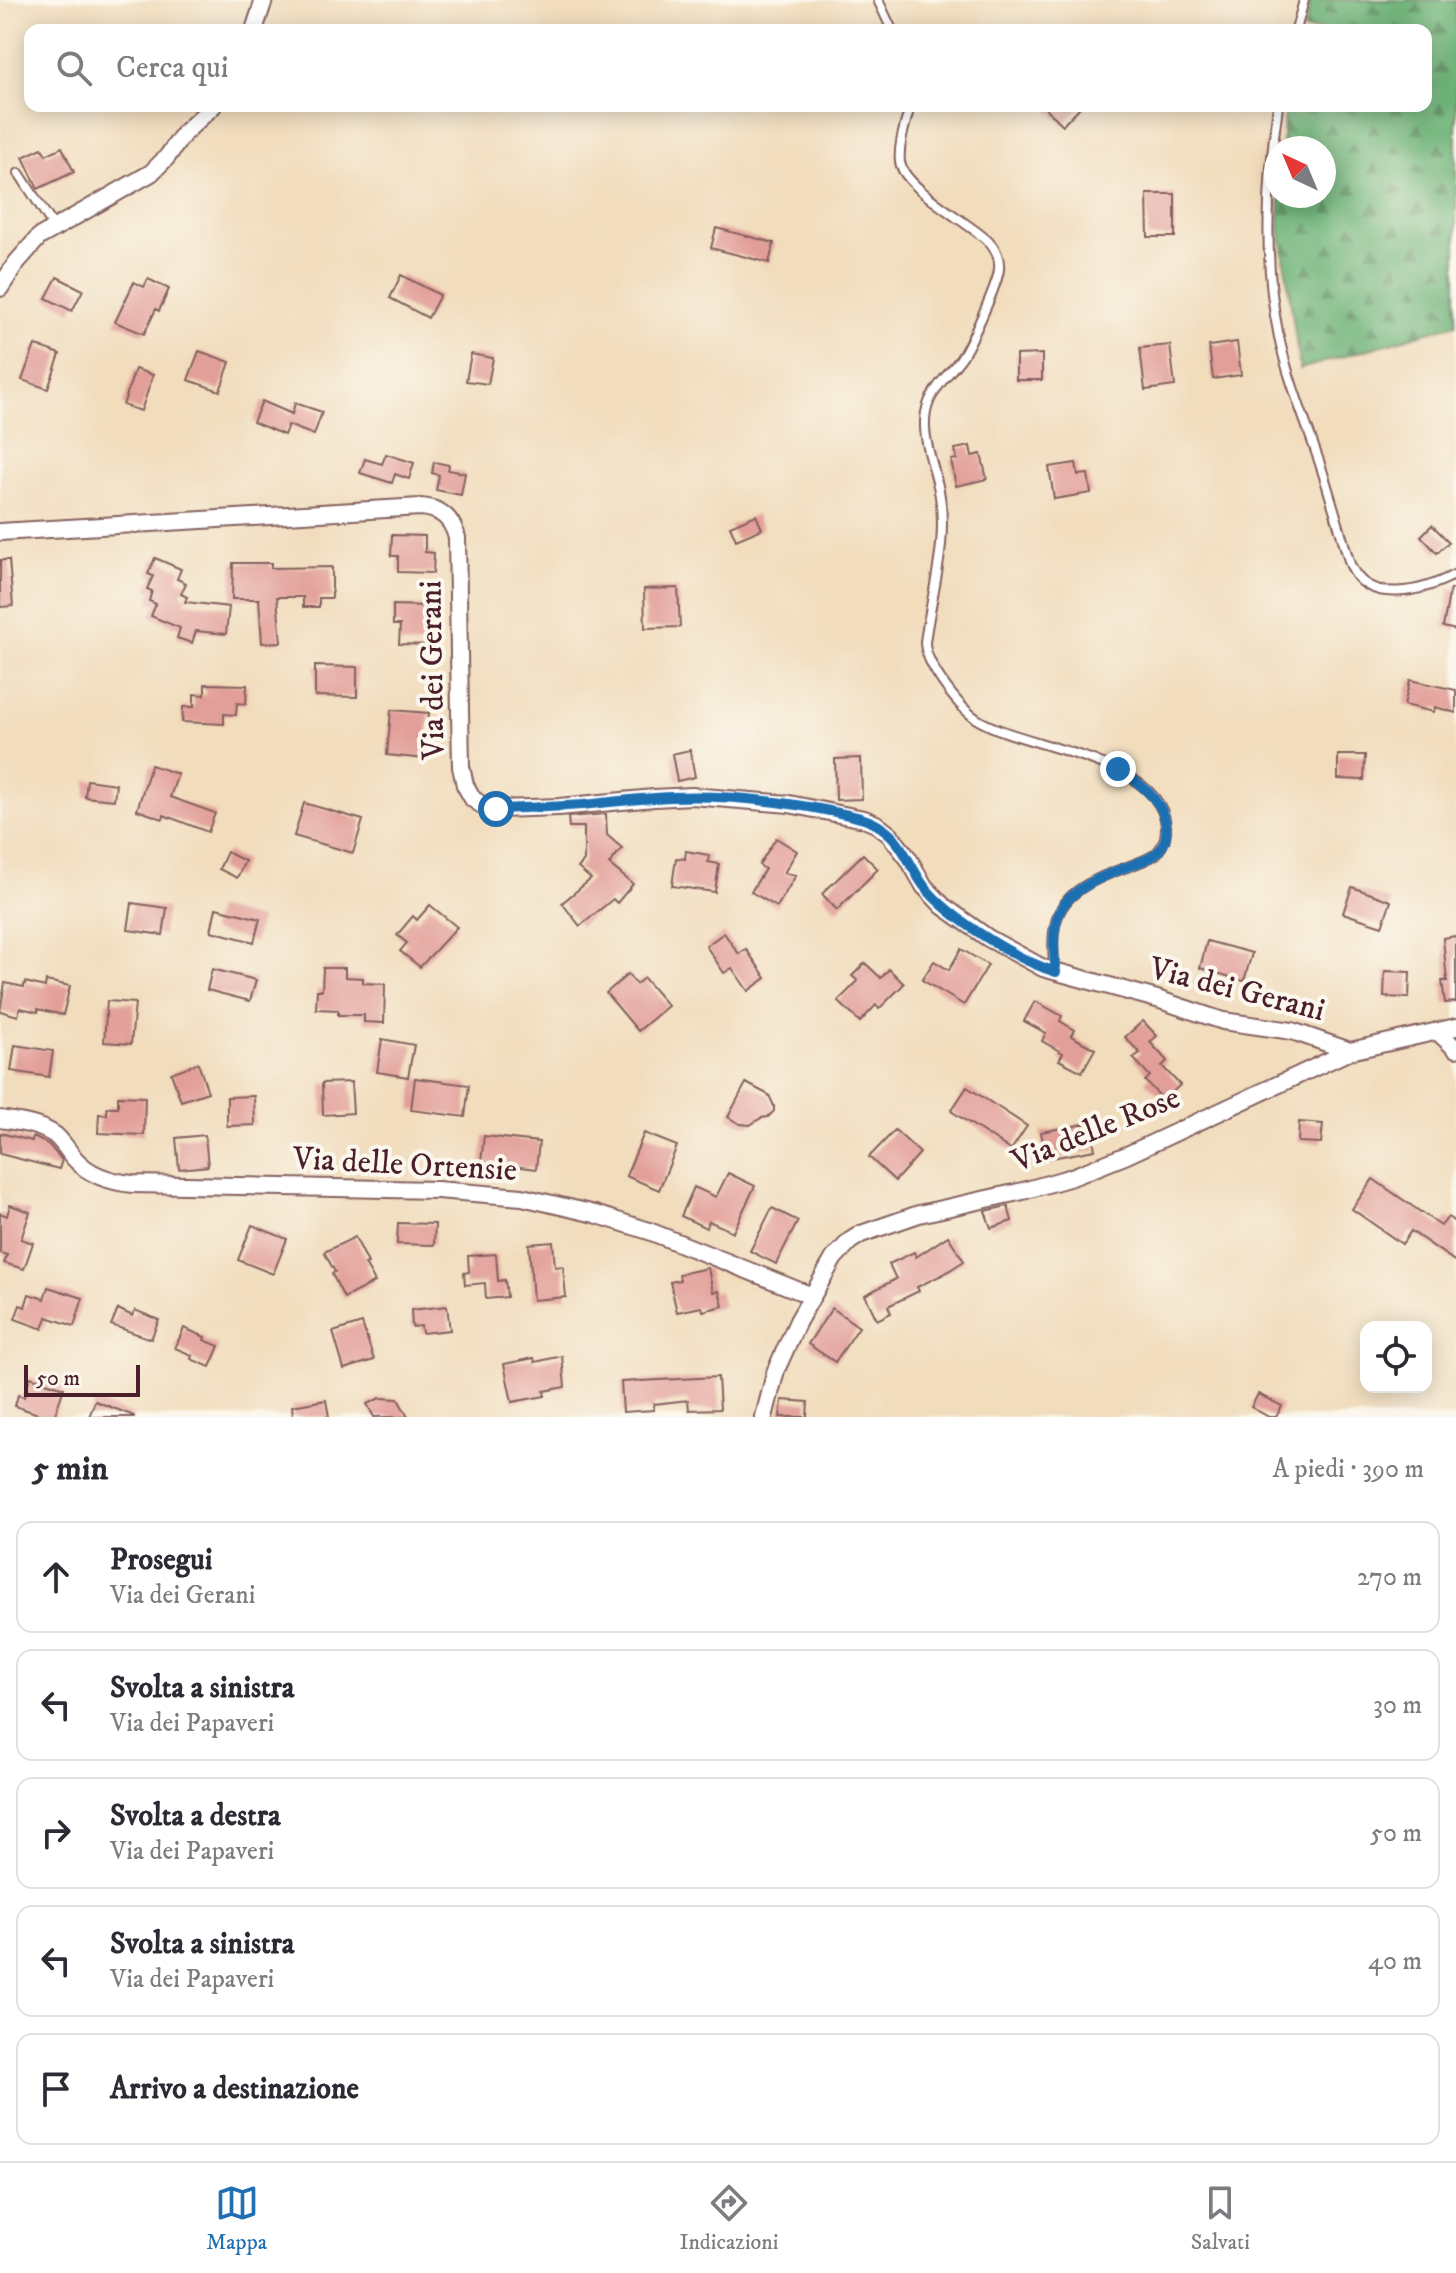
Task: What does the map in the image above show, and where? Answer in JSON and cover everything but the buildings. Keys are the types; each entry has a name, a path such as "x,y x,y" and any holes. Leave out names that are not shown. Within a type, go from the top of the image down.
{"street":[{"path":"256,24 264,0"},
{"path":"0,288 39,237 151,173 184,133 207,112"},
{"name":"Via dei Gerani","path":"0,532 420,507 438,511 452,523 458,543 461,767 467,789 477,802 496,809 692,796 789,804 864,819 890,835 924,886 943,906 988,938 1056,972 1157,999 1230,1023 1302,1033 1350,1051"},
{"name":"Via delle Rose","path":"764,1417 776,1370 812,1296 834,1258 861,1234 902,1218 1031,1189 1082,1173 1350,1051 1456,1027"},
{"path":"1437,1031 1456,1049"},
{"name":"Via delle Ortensie","path":"0,1119 37,1126 50,1132 81,1165 113,1181 133,1184 449,1190 522,1197 595,1214 649,1231 812,1296"}],"lane":[{"path":"878,0 889,24"},
{"path":"1298,24 1304,0"},
{"path":"909,112 900,149 903,172 916,186 988,241 997,253 999,266 970,343 927,406 926,432 941,501 943,527 925,642 927,657 948,689 977,720 1027,740 1118,769 1150,794 1165,820 1164,843 1156,854 1090,882 1066,903 1052,939 1056,972"},
{"path":"1277,112 1270,180 1270,257 1279,338 1350,564 1358,578 1376,589 1401,591 1429,586 1456,574"},
{"path":"19,173 54,227"}],"green space":[{"path":"1311,0 1456,0 1456,324 1300,369 1280,208 1336,208 1336,136 1283,136 1285,112 1432,112 1432,24 1305,24"}],"route":[{"path":"496,809 692,796 789,804 864,819 882,828 901,847 924,886 943,906 988,938 1056,972 1053,931 1069,898 1097,879 1152,856 1166,837 1165,820 1159,806 1139,783 1118,769"}]}
